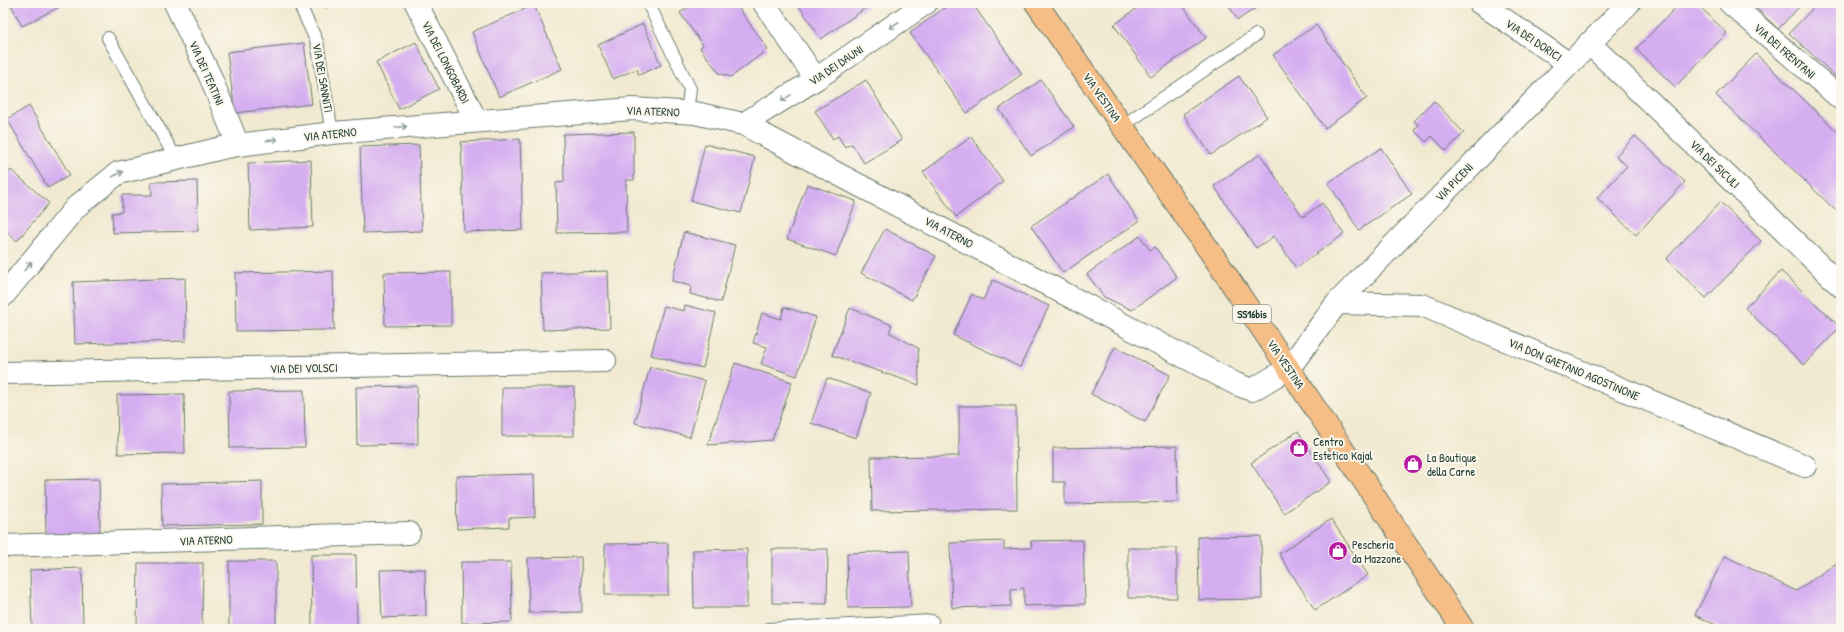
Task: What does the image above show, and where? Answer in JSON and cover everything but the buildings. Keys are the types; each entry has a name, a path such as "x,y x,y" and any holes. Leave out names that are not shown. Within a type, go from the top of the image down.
{"main road":[{"name":"VIA VESTINA","path":"1036,3 1216,260 1463,629"}],"street":[{"name":"VIA DEI TEATINI","path":"174,3 210,76 238,144"},
{"name":"VIA DEI LONGOBARDI","path":"416,3 476,120"},
{"path":"764,3 816,79"},
{"name":"VIA DEI DAUNI","path":"744,124 816,79 926,3"},
{"name":"VIA DEI DORICI","path":"1480,3 1568,63"},
{"name":"VIA PICENI","path":"1289,368 1337,303 1568,63 1629,3"},
{"name":"VIA DEI FRENTANI","path":"1730,3 1841,99"},
{"name":"VIA DEI SICULI","path":"1589,43 1841,286"},
{"name":"VIA ATERNO","path":"3,296 76,207 118,173 238,144 332,133 476,120 632,109 687,112 744,124 1236,384 1252,390 1289,368"},
{"name":"VIA DON GAETANO AGOSTINONE","path":"1337,303 1422,305 1805,466"},
{"name":"VIA DEI VOLSCI","path":"3,373 605,361"},
{"name":"VIA ATERNO","path":"3,546 409,533"}],"lane":[{"name":"VIA DEI SANNITI","path":"299,3 317,42 332,133"},
{"path":"648,3 690,89 687,112"},
{"path":"1122,126 1256,35"},
{"path":"108,38 176,159"},
{"path":"768,629 932,621"}],"place":[{"name":"Centro Estetico Kajal","path":"1299,448"},
{"name":"La Boutique della Carne","path":"1413,464"},
{"name":"Pescheria da Mazzone","path":"1338,551"}]}
